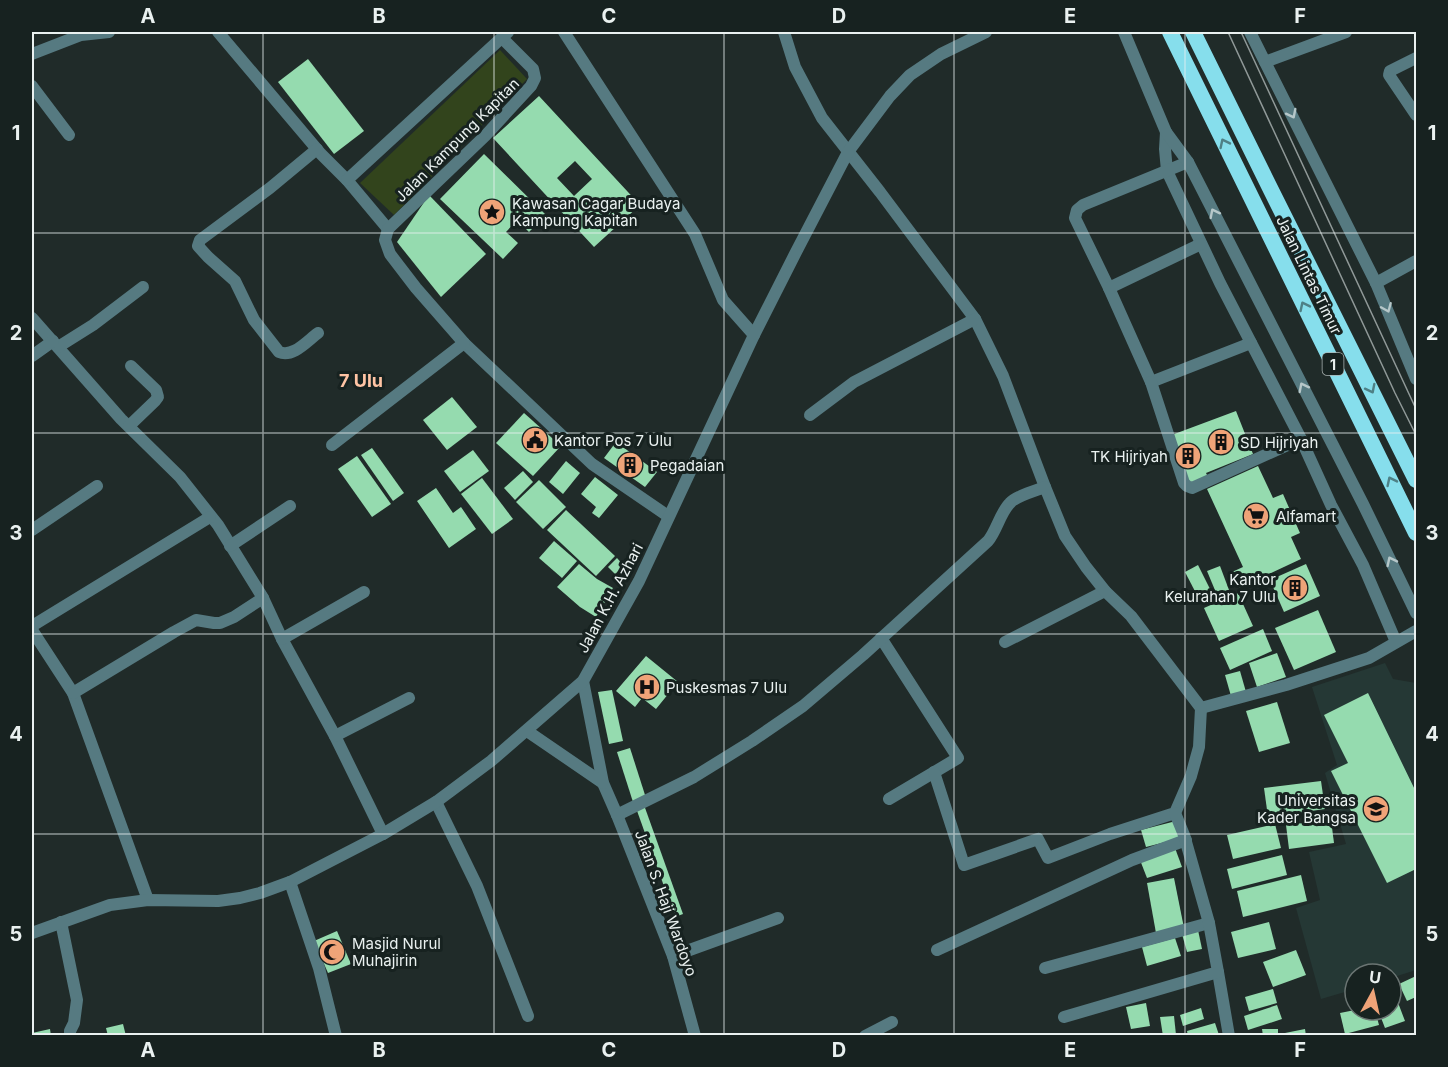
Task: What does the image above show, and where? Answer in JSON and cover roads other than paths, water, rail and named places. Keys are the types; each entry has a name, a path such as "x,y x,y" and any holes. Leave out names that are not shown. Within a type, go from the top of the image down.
{"highway":[{"name":"Jalan Lintas Timur","path":"1170,32 1416,533"},
{"name":"Jalan Lintas Timur","path":"1193,32 1416,480"}],"street":[{"path":"32,54 81,35 109,32"},
{"path":"218,32 319,152 388,229 385,240 390,254 464,344 592,464 668,516"},
{"path":"564,32 694,234 723,300 754,335"},
{"path":"784,32 795,67 822,118 975,319 1003,376 1065,536 1106,591 1131,616 1207,706"},
{"name":"Jalan K.H. Azhari","path":"32,933 110,905 148,900 218,901 260,893 290,882 383,834 436,802 491,761 583,681 639,581 754,335 848,152 890,96 910,75 941,54 986,32"},
{"path":"1124,32 1166,132 1188,162 1363,504 1416,613"},
{"path":"1250,32 1376,283 1416,379"},
{"path":"1265,62 1346,32"},
{"name":"Jalan Kampung Kapitan","path":"346,180 505,35 533,69 535,78 531,86 485,136 388,229"},
{"path":"1416,58 1390,71 1389,75 1416,116"},
{"path":"32,86 69,135"},
{"path":"1166,132 1167,171 1201,244 1301,439 1362,565 1396,642"},
{"path":"318,333 293,352 285,355 279,352 254,320 235,281 198,246 200,240 319,152"},
{"path":"1188,162 1083,205 1077,210 1075,218 1151,382 1184,483 1189,488 1301,439"},
{"path":"1109,288 1201,244"},
{"path":"1376,283 1416,261"},
{"path":"32,356 93,325 143,287"},
{"path":"32,318 109,406 180,477 218,525 263,598 383,834"},
{"path":"810,415 854,382 975,319"},
{"path":"1151,382 1251,343"},
{"path":"332,445 464,344"},
{"path":"129,426 158,396 156,390 131,366"},
{"path":"32,530 97,486"},
{"path":"617,815 694,777 802,706 988,542 1010,502 1045,487"},
{"path":"230,546 290,506"},
{"path":"148,900 73,693 32,628 210,517"},
{"path":"1005,642 1106,591"},
{"path":"282,639 364,592"},
{"path":"73,693 196,620 220,623 234,617 263,598"},
{"path":"1207,706 1286,685 1369,658 1416,631"},
{"path":"881,638 958,758 889,799"},
{"name":"Jalan S. Haji Wardoyo","path":"583,681 603,783 673,956 695,1035"},
{"path":"335,736 409,698"},
{"path":"1207,706 1191,776 1175,813 1186,840 1209,922 1229,1035"},
{"path":"527,731 603,783"},
{"path":"934,772 964,865 1038,839 1048,858 1110,834 1175,813"},
{"path":"436,802 474,879 528,1016"},
{"path":"937,950 1132,860 1186,840"},
{"path":"290,882 319,968 336,1035"},
{"path":"673,956 778,918"},
{"path":"60,922 77,1000 70,1035"},
{"path":"1045,969 1209,922"},
{"path":"1064,1017 1218,972"},
{"path":"866,1035 892,1022"}],"tram line":[{"path":"1228,32 1416,435"},
{"path":"1241,32 1416,409"}],"place":[{"name":"Kawasan Cagar Budaya Kampung Kapitan","path":"492,212"},
{"name":"Kantor Pos 7 Ulu","path":"535,440"},
{"name":"SD Hijriyah","path":"1221,442"},
{"name":"TK Hijriyah","path":"1188,456"},
{"name":"Pegadaian","path":"630,465"},
{"name":"Alfamart","path":"1256,516"},
{"name":"Kantor Kelurahan 7 Ulu","path":"1295,588"},
{"name":"Puskesmas 7 Ulu","path":"647,687"},
{"name":"Universitas Kader Bangsa","path":"1376,809"},
{"name":"Masjid Nurul Muhajirin","path":"332,952"}],"district":[{"name":"7 Ulu","path":"361,380"}]}
